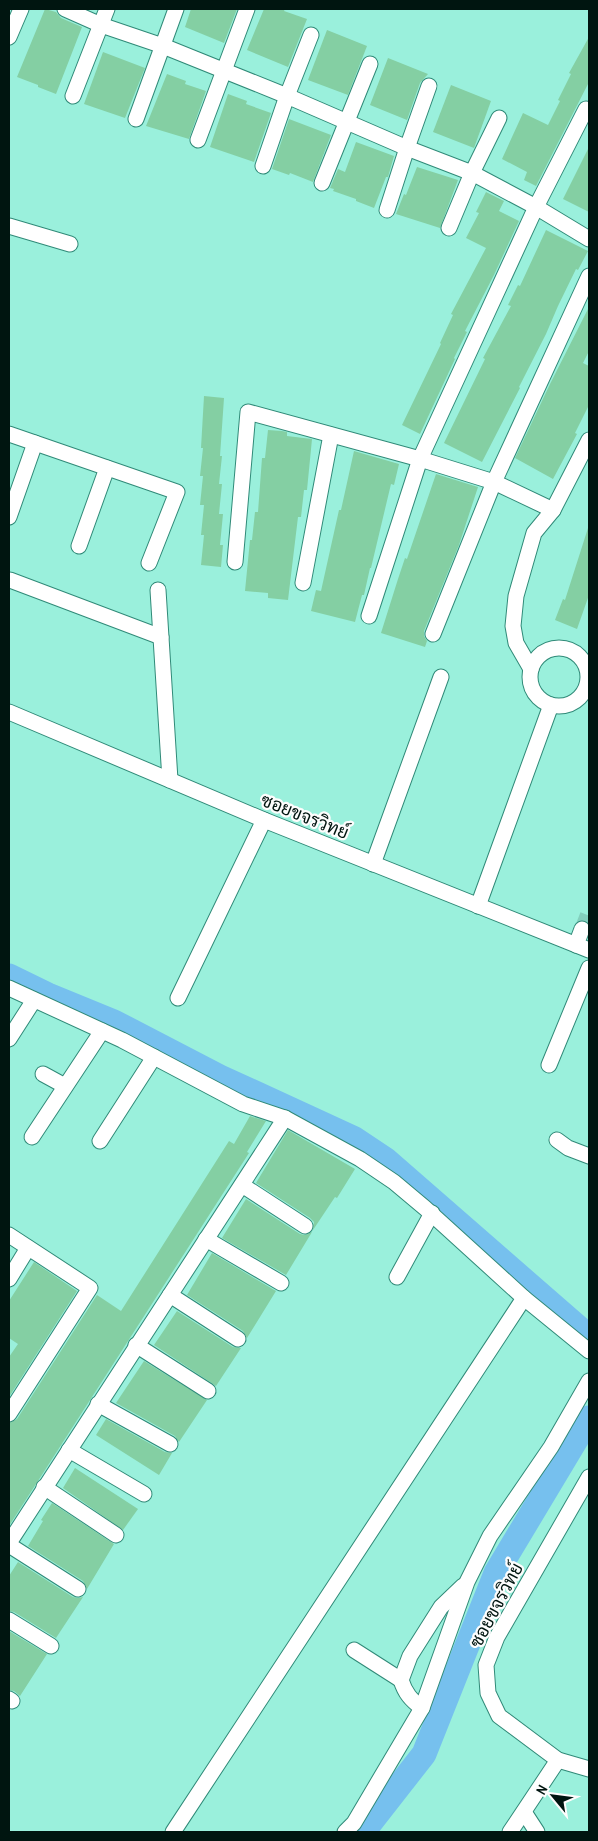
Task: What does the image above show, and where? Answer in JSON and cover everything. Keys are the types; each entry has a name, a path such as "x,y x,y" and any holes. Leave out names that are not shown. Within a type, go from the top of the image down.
{"street":[{"path":"9,37 21,9"},
{"path":"65,9 101,25 163,46 224,70 407,148 472,173 536,207 589,239"},
{"path":"73,96 107,9"},
{"path":"136,119 176,9"},
{"path":"198,140 247,9"},
{"path":"263,166 287,96 311,35"},
{"path":"322,183 370,64"},
{"path":"387,210 429,86"},
{"path":"369,616 420,459 536,207 586,109"},
{"path":"449,228 472,173 499,118"},
{"path":"9,226 70,244"},
{"path":"433,634 494,482 589,276"},
{"path":"235,562 248,412 420,459 494,482 553,510"},
{"path":"9,434 177,492 149,563"},
{"path":"303,583 331,435"},
{"path":"531,669 516,644 514,626 514,603 521,573 534,533 553,510 589,440"},
{"path":"9,517 35,443"},
{"path":"79,546 107,468"},
{"path":"10,580 161,637"},
{"path":"158,590 170,780"},
{"path":"550,649 570,650 585,662 588,670 588,682 578,699 569,704 551,705 536,695 530,678 531,669 535,660 542,653 550,649"},
{"path":"373,864 441,678"},
{"path":"478,906 551,705"},
{"name":"ซอยขจรวิทย์","path":"9,712 264,820 583,948"},
{"path":"178,998 264,820"},
{"path":"582,929 583,948"},
{"path":"549,1065 589,968"},
{"path":"9,988 102,1031 242,1104 285,1118 360,1159 394,1182 432,1213 524,1298 589,1351"},
{"path":"9,1039 34,1000"},
{"path":"32,1137 102,1031"},
{"path":"100,1141 154,1057"},
{"path":"43,1074 65,1086"},
{"path":"78,1588 9,1544 136,1345 285,1118"},
{"path":"557,1140 568,1148 589,1156"},
{"path":"242,1185 305,1226"},
{"path":"397,1277 432,1213"},
{"path":"9,1235 90,1288 9,1414"},
{"path":"206,1238 281,1283"},
{"path":"9,1279 28,1248"},
{"path":"170,1295 238,1339"},
{"path":"173,1832 524,1298"},
{"path":"136,1345 208,1391"},
{"path":"344,1832 354,1823 422,1708 467,1582 490,1536 551,1447 589,1381"},
{"path":"98,1404 170,1444"},
{"path":"69,1450 144,1494"},
{"name":"ซอยขจรวิทย์","path":"589,1477 497,1637 486,1665 488,1693 499,1716 558,1760 589,1769"},
{"path":"44,1487 116,1535"},
{"path":"422,1708 411,1700 405,1692 401,1680 410,1656 442,1607 467,1582"},
{"path":"9,1620 51,1646"},
{"path":"354,1650 401,1680"},
{"path":"510,1832 558,1760"},
{"path":"524,1812 537,1832"}],"building":[{"path":"45,9 56,12 61,18 82,27 56,94 17,77"},
{"path":"191,9 237,9 224,43 185,27"},
{"path":"264,9 285,9 284,11 307,19 288,67 247,50"},
{"path":"327,30 367,46 348,95 308,80"},
{"path":"589,37 589,82 536,186 524,180 527,172 502,159 523,113 548,125 571,74 569,73"},
{"path":"103,52 145,68 125,118 84,104"},
{"path":"388,58 428,74 420,83 407,120 370,105"},
{"path":"167,74 186,81 185,84 206,91 189,139 146,126"},
{"path":"451,85 491,101 474,148 433,132"},
{"path":"228,94 247,101 246,104 271,113 254,162 210,147"},
{"path":"289,119 331,135 313,182 290,173 289,175 272,169"},
{"path":"356,142 394,156 388,177 386,177 374,208 330,188 338,169 345,172"},
{"path":"589,147 589,212 563,199"},
{"path":"417,167 458,180 440,228 396,214"},
{"path":"486,192 504,201 499,211 519,221 465,331 467,332 420,434 402,425 441,344 453,315 451,314 486,248 466,238 479,213 476,212"},
{"path":"546,230 588,251 578,270 576,269 520,388 482,462 444,443 485,359 483,358 511,306 508,305 518,285 520,286"},
{"path":"589,307 589,351 583,363 589,366 589,405 575,433 577,434 553,479 515,458"},
{"path":"204,396 224,398 219,484 222,484 219,514 223,514 220,545 223,545 221,567 201,565 204,505 200,505 203,476 200,476 203,448 201,448"},
{"path":"268,430 287,432 287,436 312,439 307,490 304,490 301,517 298,517 288,600 268,598 268,593 245,591 250,540 252,540 255,512 258,512 262,458 265,458"},
{"path":"354,451 399,464 394,485 391,484 364,595 362,595 355,622 311,611 316,590 321,591"},
{"path":"436,474 478,487 459,545 424,631 427,641 425,647 381,633 405,558 407,559"},
{"path":"588,528 589,595 577,629 555,620 563,599 565,600"},
{"path":"250,1116 266,1121 247,1152 249,1153 9,1526 9,1423 17,1419 97,1295 121,1311 229,1141 234,1144"},
{"path":"288,1130 355,1169 337,1198 335,1197 313,1230 314,1222 310,1218 256,1183"},
{"path":"246,1199 300,1234 305,1235 312,1232 286,1275 222,1238"},
{"path":"212,1253 276,1291 247,1338 243,1331 187,1295"},
{"path":"34,1262 77,1291 9,1397 9,1357 18,1344 9,1338 9,1301"},
{"path":"177,1311 233,1347 241,1348 216,1386 154,1345"},
{"path":"144,1361 207,1400 179,1442 175,1436 116,1403"},
{"path":"106,1419 165,1452 172,1453 159,1475 96,1435"},
{"path":"75,1468 138,1509 123,1530 63,1488"},
{"path":"52,1503 114,1544 87,1589 83,1581 28,1546"},
{"path":"18,1562 73,1597 83,1597 56,1638 14,1612 9,1611 9,1576"},
{"path":"9,1631 47,1654 20,1696 14,1691 9,1690"}],"waterway":[{"path":"9,976 48,995 114,1022 220,1077 353,1138 386,1160 589,1337"},
{"path":"363,1832 424,1754 496,1573 589,1418"}],"tunnel":[{"path":"582,929 589,911"}]}
